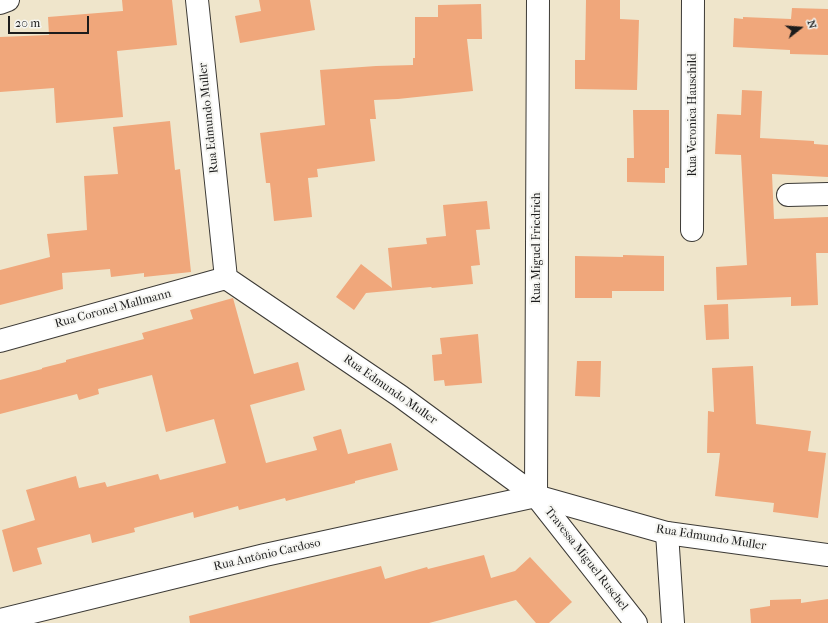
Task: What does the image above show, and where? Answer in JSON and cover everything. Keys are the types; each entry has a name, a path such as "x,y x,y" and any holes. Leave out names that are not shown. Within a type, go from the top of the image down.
{"street":[{"path":"0,3 8,0"},
{"name":"Rua Edmundo Muller","path":"197,0 226,278 400,396 536,496 667,533 828,555"},
{"name":"Rua Miguel Friedrich","path":"536,496 538,0"},
{"name":"Rua Veronica Hauschild","path":"692,230 693,0"},
{"path":"788,195 828,194"},
{"name":"Rua Coronel Mallmann","path":"0,341 226,278"},
{"name":"Rua Antônio Cardoso","path":"0,620 266,555 536,496"},
{"name":"Travessa Miguel Ruschel","path":"536,496 636,623"},
{"path":"667,533 673,623"}],"building":[{"path":"122,0 172,0 177,45 117,51 123,117 56,123 54,88 0,92 0,37 49,35 48,17 123,11"},
{"path":"259,0 310,0 315,30 240,43 235,16 261,11"},
{"path":"586,0 620,0 620,19 639,20 637,90 575,89 575,60 585,60"},
{"path":"481,4 482,39 467,39 473,91 374,100 376,119 370,119 375,161 317,169 318,177 308,178 312,217 274,221 270,183 266,183 260,133 325,125 320,70 413,65 413,58 415,58 415,17 438,17 438,5"},
{"path":"792,8 828,9 828,55 790,54 790,50 733,47 734,18 791,19"},
{"path":"742,90 762,91 760,138 814,141 814,144 828,145 828,177 772,174 774,219 828,217 828,253 816,253 818,305 791,306 791,297 717,300 716,267 747,265 741,155 715,154 717,114 741,115"},
{"path":"633,110 669,110 669,168 665,168 665,183 627,182 627,158 634,158"},
{"path":"170,121 175,170 180,169 191,272 144,277 144,273 111,277 110,269 62,273 63,289 0,305 0,270 50,257 47,234 87,230 84,176 118,174 113,127"},
{"path":"487,201 490,229 476,230 480,265 471,266 473,284 366,293 354,310 336,297 361,264 392,288 388,248 427,244 426,238 446,236 443,205"},
{"path":"623,255 664,256 664,291 612,291 612,298 575,298 575,256 623,257"},
{"path":"233,298 254,374 298,362 305,390 250,405 266,463 317,450 313,437 341,429 348,454 391,443 398,470 286,501 285,498 239,510 238,506 194,518 193,512 134,528 135,532 92,543 90,534 37,548 42,564 13,572 2,530 35,520 26,490 76,476 79,488 105,482 107,487 158,474 160,480 226,463 214,419 166,432 152,375 98,389 99,394 79,400 77,394 0,414 0,380 144,339 142,333 193,319 190,310"},
{"path":"728,304 729,339 706,340 704,305"},
{"path":"478,334 482,383 445,386 444,380 434,381 432,355 442,354 440,338"},
{"path":"577,361 601,361 600,397 575,396"},
{"path":"753,366 756,424 811,431 808,451 826,453 818,518 773,512 774,503 715,496 720,453 707,453 708,411 714,412 712,368"},
{"path":"484,555 491,578 515,571 530,557 572,602 549,623 536,623 516,600 429,623 190,623 189,616 381,566 385,579 427,567 428,569"},
{"path":"801,599 801,603 828,599 828,623 751,623 750,609 770,606 770,600"}]}
